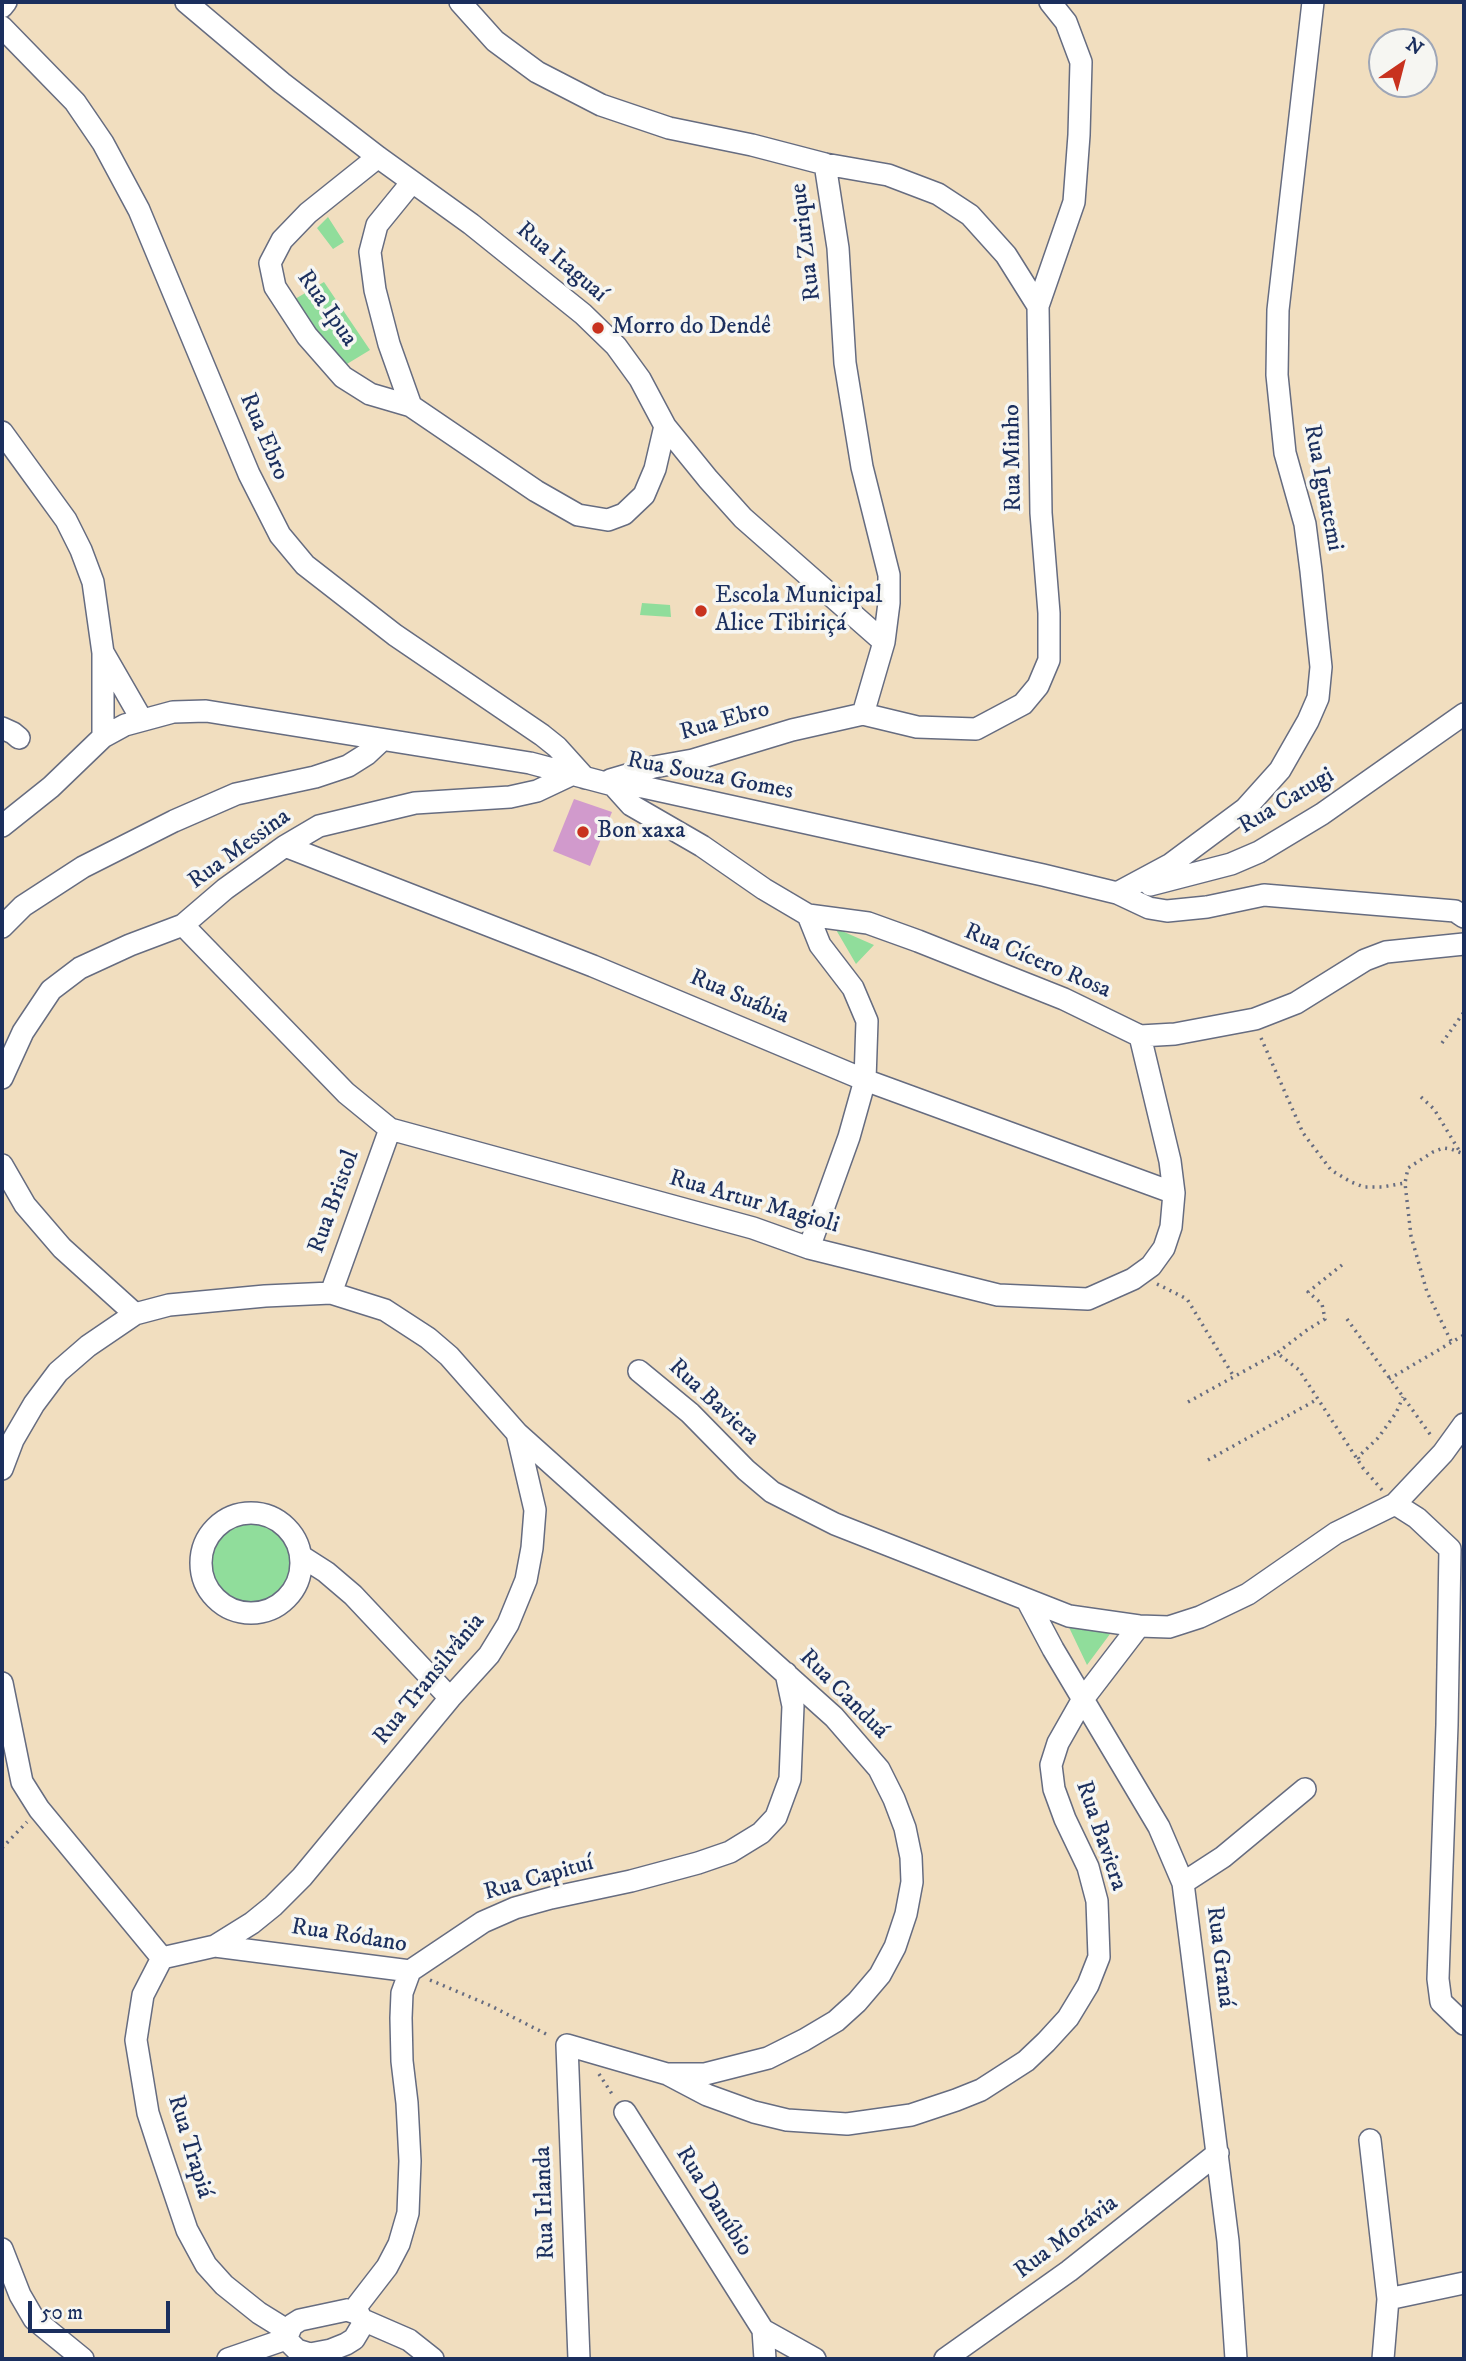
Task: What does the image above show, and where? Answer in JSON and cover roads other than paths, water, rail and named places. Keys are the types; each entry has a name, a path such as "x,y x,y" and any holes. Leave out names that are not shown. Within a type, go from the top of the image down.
{"street":[{"path":"2,7 6,2"},
{"name":"Rua Itaguaí","path":"186,2 282,83 377,157 471,224 583,314 616,346 640,379 665,426 743,518 884,642"},
{"name":"Rua Zurique","path":"460,2 495,41 537,72 601,105 669,128 825,164 838,248 845,363 862,467 889,575 884,642 863,714"},
{"path":"1038,306 1074,202 1079,135 1081,62 1066,22 1050,2"},
{"name":"Rua Iguatemi","path":"1117,893 1171,864 1245,809 1285,761 1308,722 1318,698 1321,667 1311,571 1305,524 1285,453 1277,375 1278,310 1313,2"},
{"name":"Rua Ebro","path":"2,27 75,102 103,143 139,210 249,474 280,536 305,565 395,635 542,735 593,780 693,761 792,730 863,714"},
{"name":"Rua Ipua","path":"377,157 308,213 282,240 270,263 275,287 307,336 343,377 370,394 411,406 536,491 578,515 608,520 624,514 644,495 655,469 665,426"},
{"path":"825,164 888,175 938,194 970,215 1006,255 1038,306"},
{"name":"Rua Ipua","path":"411,406 389,344 375,290 370,252 377,225 412,182"},
{"name":"Rua Minho","path":"863,714 917,727 976,729 1023,704 1038,686 1049,660 1049,613 1041,513 1038,306"},
{"path":"2,432 66,520 93,582 103,653 103,737"},
{"path":"103,653 142,720"},
{"name":"Rua Souza Gomes","path":"2,825 51,787 103,737 125,725 173,712 206,711 530,763 593,780 643,787 834,828 1117,893 1149,908 1167,911 1207,908 1264,895 1455,911 1464,917"},
{"name":"Rua Catugi","path":"1117,893 1231,864 1259,852 1322,814 1464,714"},
{"path":"2,927 23,906 83,867 173,821 236,794 315,777 348,766 382,740"},
{"name":"Rua Messina","path":"2,1078 23,1032 51,990 80,968 183,925 225,889 285,846 319,827 415,803 509,797 593,780"},
{"name":"Rua Cícero Rosa","path":"593,780 808,915 868,923 1064,999 1140,1036 1175,1034 1255,1019 1296,1003 1365,960 1386,952 1464,944"},
{"name":"Rua Suábia","path":"285,846 593,966 865,1080 1174,1193"},
{"path":"808,915 820,945 853,988 867,1021 865,1080 849,1138 809,1248"},
{"name":"Rua Artur Magioli","path":"183,925 346,1093 390,1129 753,1228 809,1248 998,1295 1088,1299 1139,1275 1151,1266 1164,1248 1171,1227 1174,1193 1170,1161 1140,1036"},
{"name":"Rua Bristol","path":"331,1293 390,1129"},
{"path":"2,1164 25,1205 62,1248 135,1314"},
{"name":"Rua Transilvânia","path":"2,1469 20,1428 58,1372 88,1346 135,1314 169,1305 331,1293 385,1310 428,1338 469,1376 517,1433 535,1510 532,1548 526,1580 508,1624 489,1655 450,1698 302,1877 252,1923 215,1946 162,1958"},
{"name":"Rua Baviera","path":"639,1371 690,1413 746,1470 772,1492 835,1524 1069,1616 1139,1626 1169,1627 1200,1618 1248,1594 1336,1533 1395,1504"},
{"path":"1464,1424 1443,1453 1395,1504 1417,1518 1450,1549 1438,1979 1441,2002 1464,2024"},
{"name":"Rua Canduá","path":"517,1433 834,1717 879,1769 905,1828 911,1857 912,1882 906,1914 895,1947 880,1975 836,2021 804,2040 768,2058 705,2074 667,2074 575,2049"},
{"path":"301,1556 300,1573 293,1590 282,1603 266,1611 249,1613 232,1609 217,1600 207,1586 201,1569 205,1544 220,1523 236,1515 253,1512 270,1516 285,1526 296,1539 301,1556 326,1572 353,1595 450,1698"},
{"name":"Rua Graná","path":"1027,1600 1159,1827 1183,1884 1228,2241 1236,2359"},
{"name":"Rua Baviera","path":"667,2074 707,2095 754,2112 787,2120 847,2124 911,2115 956,2100 981,2090 1026,2061 1068,2018 1088,1985 1099,1957 1097,1901 1088,1867 1054,1789 1051,1765 1058,1743 1083,1699 1139,1626"},
{"name":"Rua Capituí","path":"410,1971 483,1922 515,1908 698,1863 738,1848 761,1833 776,1817 790,1779 793,1706 786,1673"},
{"path":"2,1683 12,1784 39,1809 162,1958"},
{"path":"1183,1884 1223,1857 1305,1789"},
{"name":"Rua Ródano","path":"215,1946 410,1971"},
{"name":"Rua Trapiá","path":"162,1958 144,1994 136,2040 151,2124 187,2230 206,2265 224,2286 293,2342"},
{"path":"228,2359 293,2342 342,2353 363,2320 372,2287 399,2244 408,2213 410,2161 401,2018 402,1993 410,1971"},
{"name":"Rua Irlanda","path":"575,2049 579,2359"},
{"name":"Rua Danúbio","path":"625,2112 763,2330 815,2359"},
{"path":"1370,2140 1388,2299 1383,2359"},
{"name":"Rua Morávia","path":"945,2359 1069,2272 1218,2153"},
{"path":"2,2249 20,2295 34,2319 83,2359"},
{"path":"1388,2299 1464,2283"},
{"path":"293,2342 309,2317 363,2320 409,2340 433,2359"},
{"path":"763,2330 765,2359"}],"place":[{"name":"Morro do Dendê","path":"598,328"},
{"name":"Escola Municipal Alice Tibiriçá","path":"701,611"},
{"name":"Bon xaxa","path":"583,832"}]}
